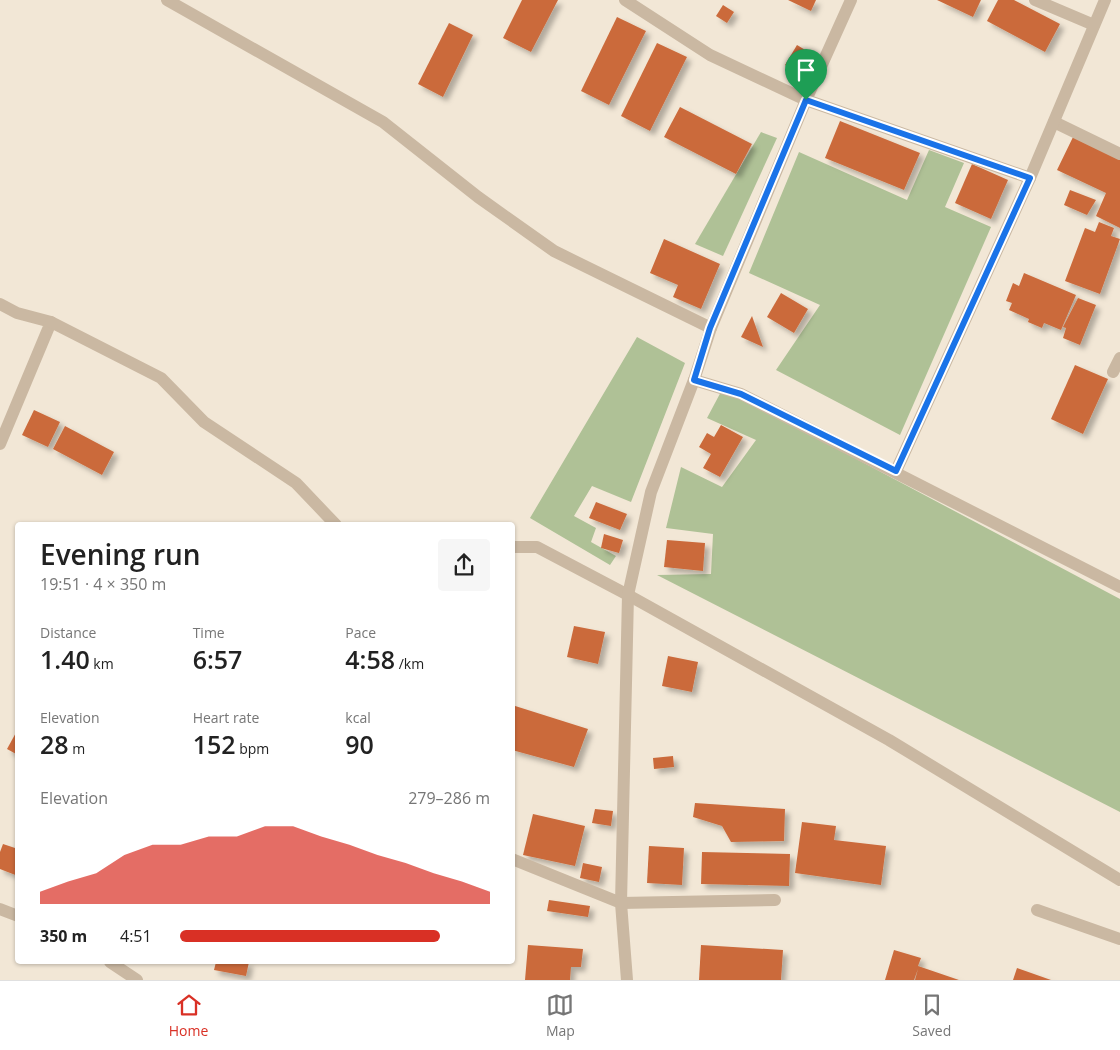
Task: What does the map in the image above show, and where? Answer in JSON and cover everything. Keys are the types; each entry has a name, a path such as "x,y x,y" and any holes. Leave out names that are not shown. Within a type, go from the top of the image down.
{"street":[{"path":"167,0 383,122 478,197 554,251 710,328"},
{"path":"625,0 710,55 806,100 1030,178"},
{"path":"627,980 621,903 628,595 651,492 694,380 710,328 806,100 851,0"},
{"path":"1035,0 1094,25"},
{"path":"896,471 1030,178 1105,0"},
{"path":"1054,122 1120,154"},
{"path":"0,304 17,314 51,322 161,378 204,422 296,484 333,522"},
{"path":"0,444 51,322"},
{"path":"1114,372 1120,358"},
{"path":"694,380 741,394 896,471 1120,587"},
{"path":"515,547 537,547 628,595 889,740 1120,880"},
{"path":"515,860 621,903 776,900"},
{"path":"0,909 15,915"},
{"path":"1037,910 1120,939"},
{"path":"113,964 137,980"}],"green space":[{"path":"761,132 777,138 723,256 695,244"},
{"path":"929,150 964,163 945,207 991,227 900,435 776,370 820,305 749,273 799,152 907,200"},
{"path":"637,337 685,363 631,502 592,486 574,516 596,528 591,542 616,556 610,565 530,518"},
{"path":"723,388 1120,599 1120,812 657,575 711,574 713,534 666,528 681,467 722,487 756,440 707,418"}],"building":[{"path":"522,0 558,0 531,52 503,38"},
{"path":"788,0 816,0 811,11"},
{"path":"937,0 981,0 973,17"},
{"path":"998,0 1014,0 1060,24 1045,52 987,21"},
{"path":"723,5 734,12 727,23 716,16"},
{"path":"617,17 646,31 609,105 581,91"},
{"path":"449,23 473,35 443,97 418,84"},
{"path":"657,43 687,57 650,131 621,116"},
{"path":"797,45 807,51 795,71 785,65"},
{"path":"680,107 752,144 736,174 664,137"},
{"path":"840,121 920,153 904,190 825,158"},
{"path":"1074,135 1120,157 1120,228 1096,216 1106,193 1057,170"},
{"path":"972,164 1008,180 991,219 955,203"},
{"path":"1070,190 1096,200 1087,215 1064,205"},
{"path":"1099,222 1114,228 1111,236 1120,239 1100,294 1065,281 1085,228 1095,232"},
{"path":"664,239 720,264 701,309 673,297 678,285 650,273"},
{"path":"1024,273 1076,295 1061,330 1044,323 1042,328 1028,322 1029,319 1009,310 1012,303 1006,301 1013,283 1019,286"},
{"path":"781,293 808,309 794,333 767,317"},
{"path":"1078,298 1096,305 1080,345 1063,338 1066,328 1063,327"},
{"path":"752,316 763,347 741,337"},
{"path":"1075,365 1108,379 1083,434 1051,419"},
{"path":"34,410 60,422 48,447 22,435"},
{"path":"721,425 743,437 720,477 703,468 711,454 699,447 707,433 714,437"},
{"path":"65,426 114,452 102,475 53,449"},
{"path":"596,502 627,514 620,530 589,518"},
{"path":"604,534 623,540 619,553 601,548"},
{"path":"667,540 705,543 703,571 664,567"},
{"path":"574,626 605,632 598,664 567,657"},
{"path":"668,656 698,662 692,692 662,686"},
{"path":"515,706 588,729 574,767 515,751"},
{"path":"15,734 15,753 7,749"},
{"path":"673,756 674,767 654,769 653,758"},
{"path":"695,803 785,809 784,841 731,842 722,826 693,817"},
{"path":"595,809 613,811 611,826 592,823"},
{"path":"533,814 585,826 575,866 523,855"},
{"path":"802,822 836,826 834,840 886,846 881,885 795,873"},
{"path":"3,844 15,848 15,875 0,869 0,852"},
{"path":"649,846 684,848 682,885 647,883"},
{"path":"702,852 790,854 789,886 701,884"},
{"path":"583,863 602,867 599,882 580,878"},
{"path":"549,900 590,906 588,917 547,911"},
{"path":"528,945 583,949 581,967 571,967 570,980 525,980"},
{"path":"701,945 783,950 781,980 699,980"},
{"path":"894,950 921,958 918,966 959,980 915,980 918,969 914,980 885,980"},
{"path":"216,964 249,964 246,976 214,970"},
{"path":"1017,968 1051,980 1013,980"}],"route":[{"path":"806,100 1030,178 896,471 741,394 694,380 710,328 806,100"}]}
